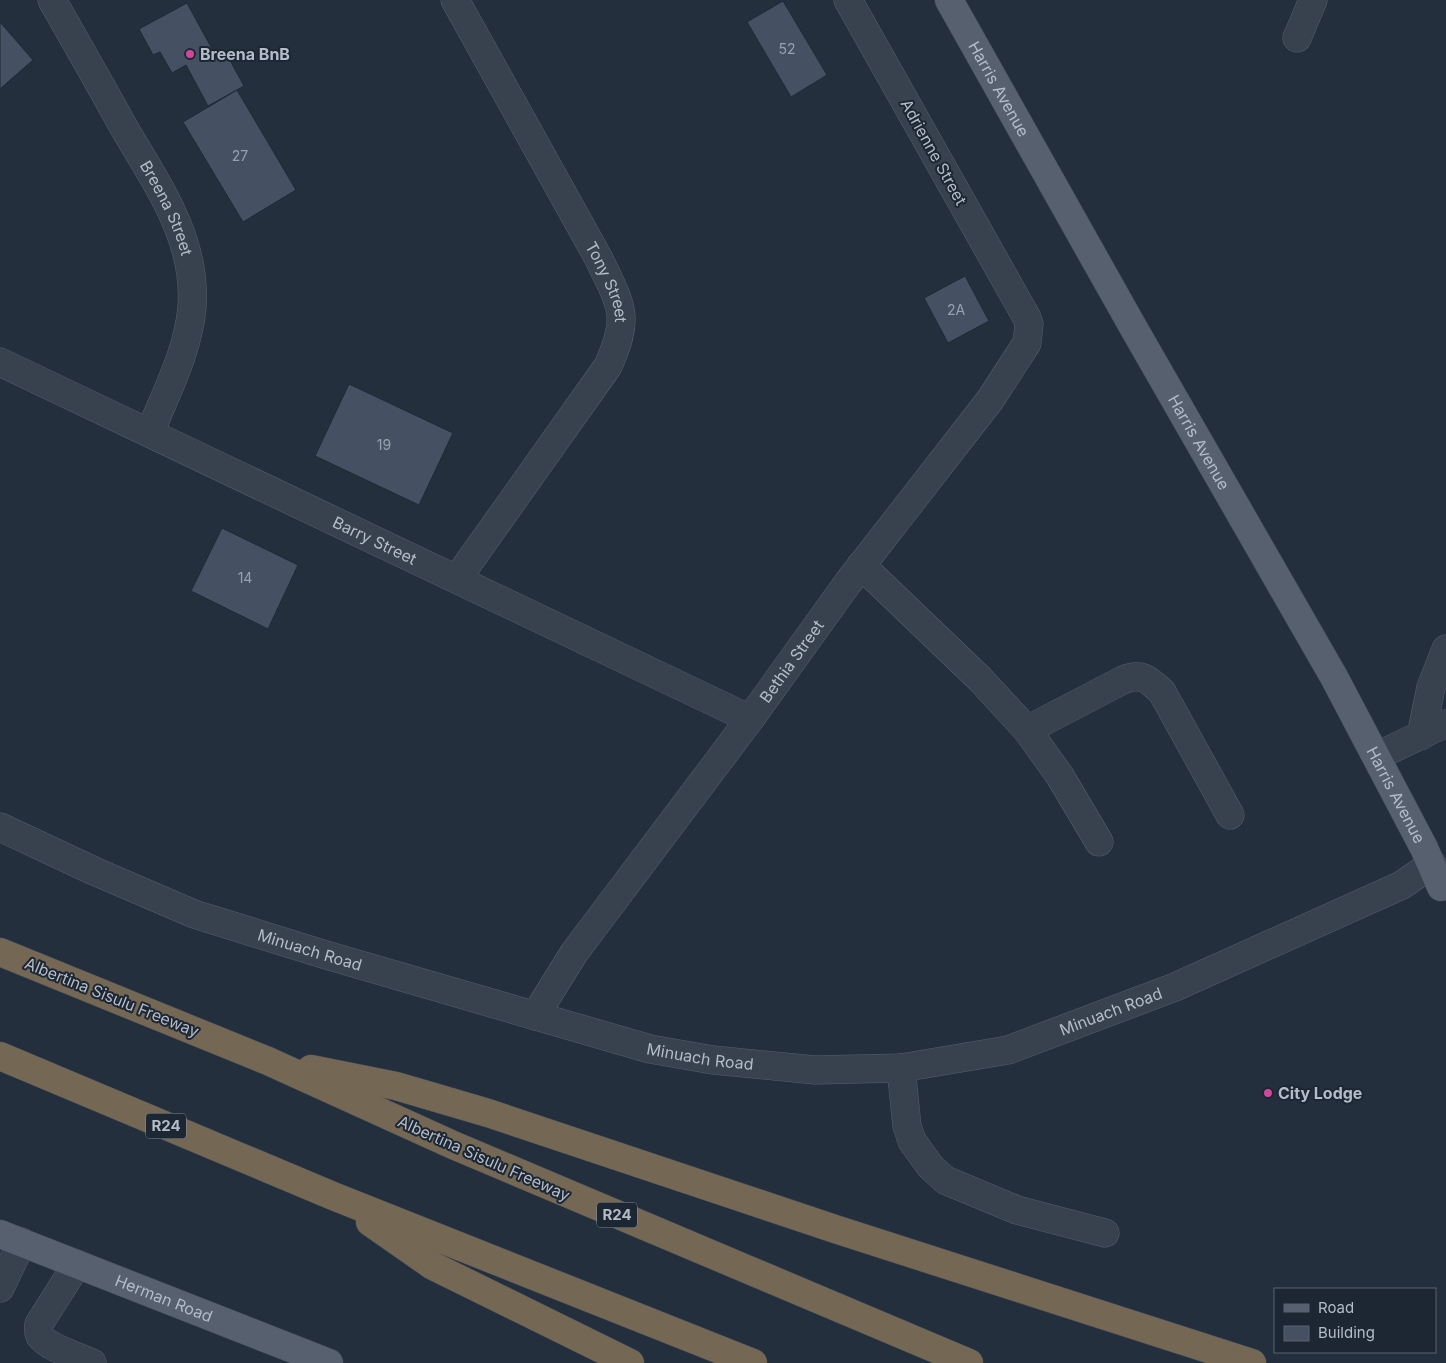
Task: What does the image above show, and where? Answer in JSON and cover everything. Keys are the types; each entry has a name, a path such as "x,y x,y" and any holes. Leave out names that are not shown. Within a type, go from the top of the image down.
{"highway":[{"name":"Albertina Sisulu Freeway","path":"0,952 268,1061 462,1149 969,1363"},
{"name":"R24","path":"0,1056 333,1196 753,1363"},
{"path":"268,1061 396,1086 488,1113 835,1229 1252,1363"},
{"path":"333,1196 433,1266 630,1363"}],"main road":[{"name":"Harris Avenue","path":"949,0 1137,335 1334,678 1441,873"},
{"name":"Herman Road","path":"11,1238 329,1363"}],"street":[{"name":"Breena Street","path":"52,0 170,208 186,245 192,286 192,309 185,347 150,433"},
{"name":"Tony Street","path":"455,0 599,259 622,312 620,338 608,366 457,579"},
{"name":"Adrienne Street","path":"848,0 1020,304"},
{"path":"1297,38 1313,0"},
{"name":"Bethia Street","path":"535,1016 574,953 750,719 861,565 990,400 1023,351 1028,337 1029,324 1020,304"},
{"name":"Barry Street","path":"0,362 750,719"},
{"path":"861,565 980,679 1028,730 1060,776 1099,842"},
{"path":"1377,756 1432,730 1431,687 1446,649"},
{"path":"1028,730 1123,680 1135,676 1147,679 1162,692 1230,815"},
{"name":"Minuach Road","path":"0,827 94,871 194,914 326,955 650,1049 713,1060 814,1070 901,1068 1008,1050 1174,987 1402,885 1441,873"},
{"path":"901,1068 907,1126 912,1140 930,1166 945,1180 1017,1210 1105,1233"},
{"path":"0,1288 11,1238"},
{"path":"77,1264 39,1324 38,1331 45,1340 92,1363"}],"building":[{"path":"783,1 827,75 791,97 747,22"},
{"path":"187,3 217,58 226,53 244,86 208,106 186,65 172,73 160,52 153,55 139,29"},
{"path":"0,22 33,60 0,89"},
{"path":"237,90 296,190 243,222 183,122"},
{"path":"965,276 989,321 948,343 924,298"},
{"path":"349,384 453,433 419,505 315,456"},
{"path":"222,528 298,565 268,629 191,591"}],"place":[{"name":"Breena BnB","path":"190,54"},
{"name":"City Lodge","path":"1268,1093"}]}
